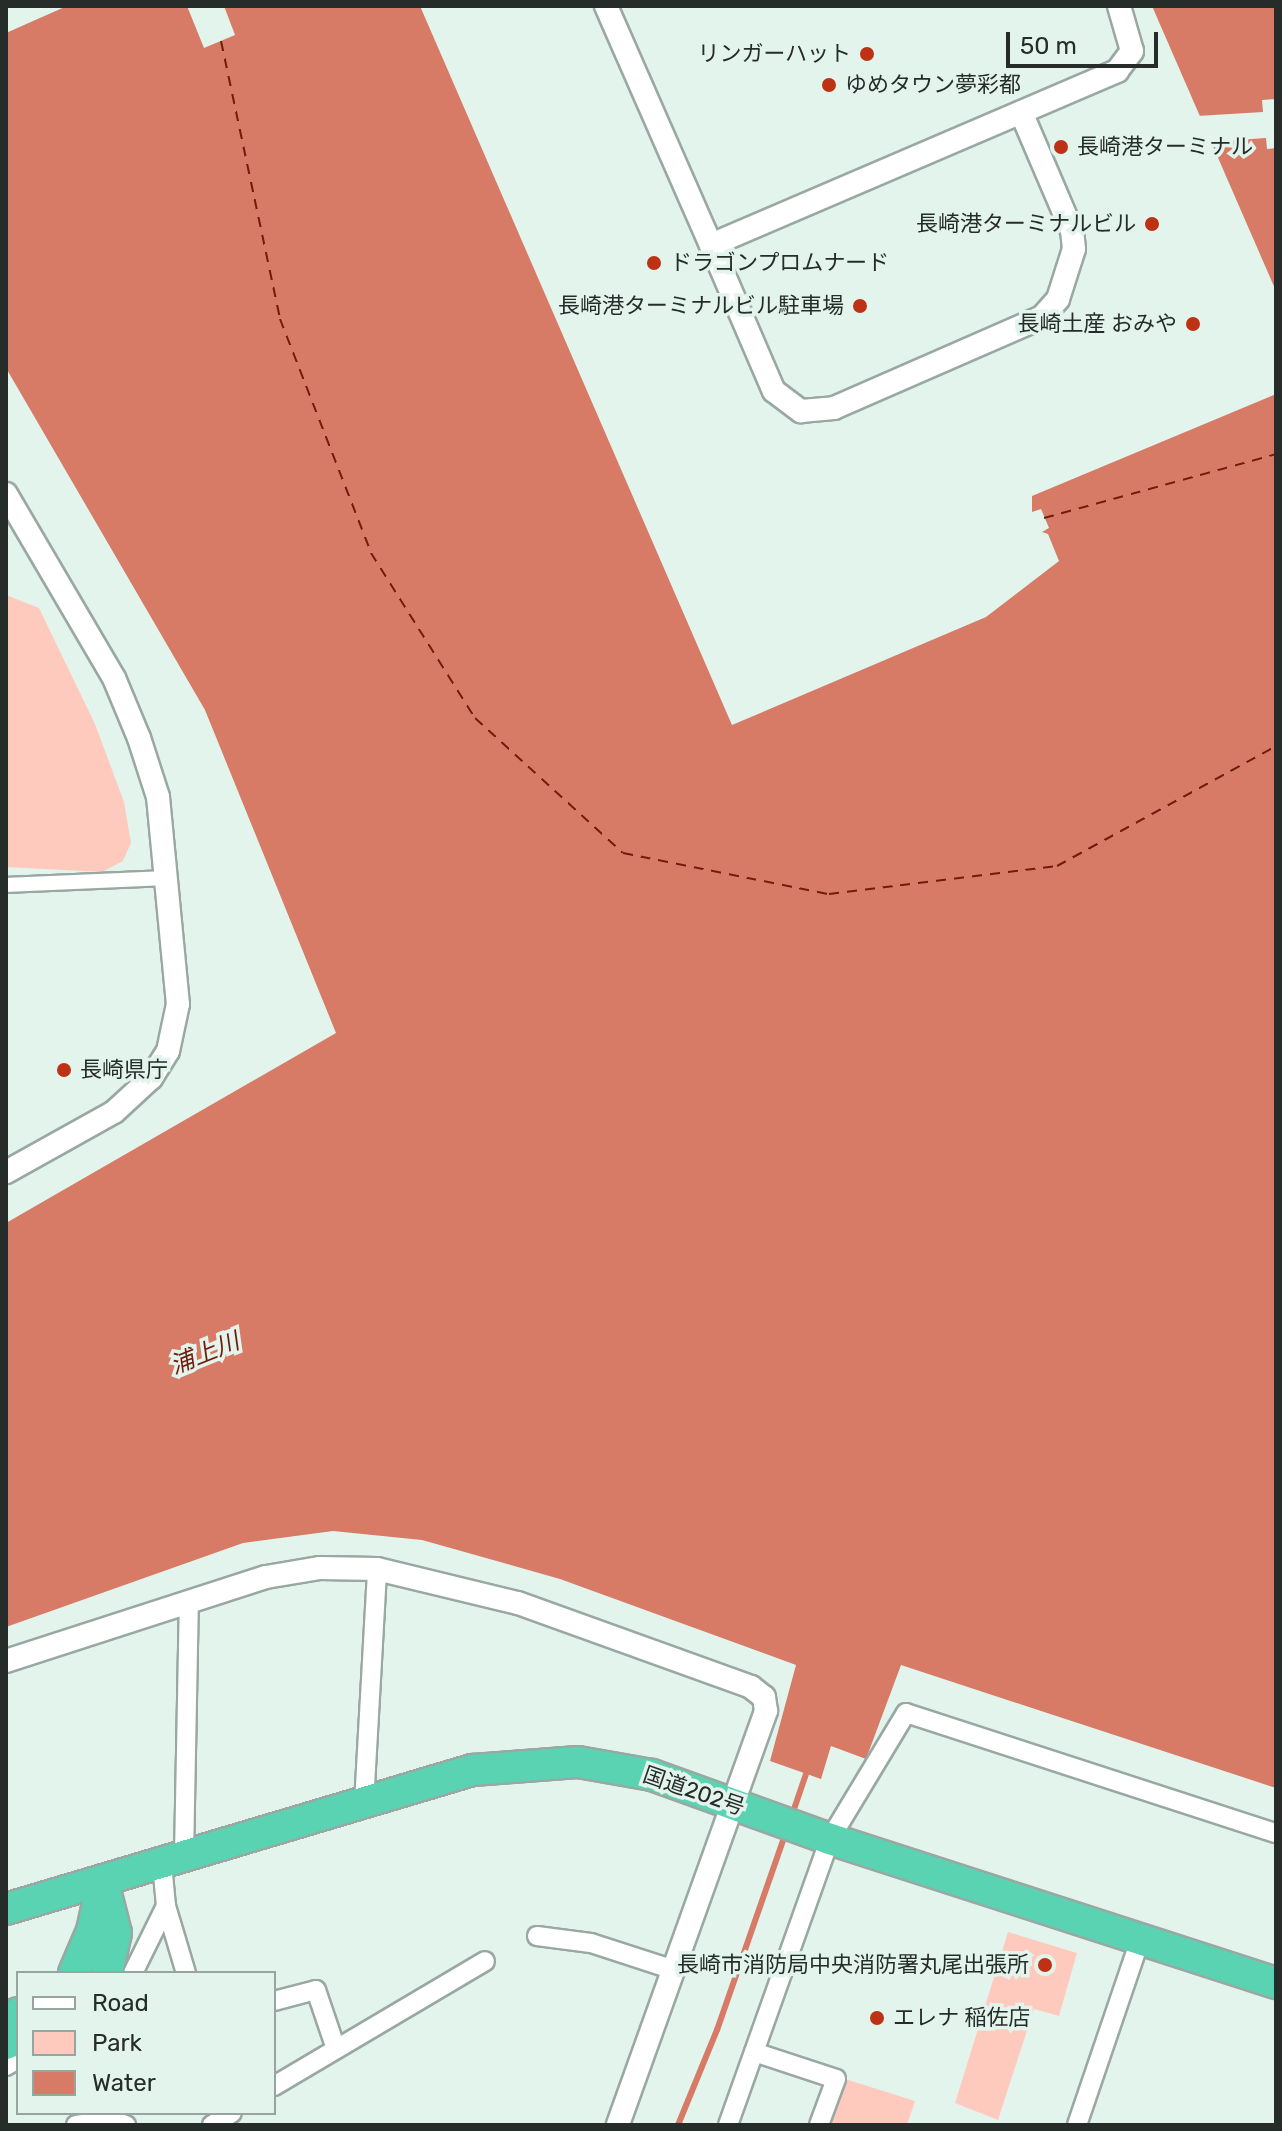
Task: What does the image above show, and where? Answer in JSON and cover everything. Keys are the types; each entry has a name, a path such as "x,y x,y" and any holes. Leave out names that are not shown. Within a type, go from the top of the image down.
{"highway":[{"name":"国道202号","path":"6,1909 473,1770 578,1762 652,1775 820,1836 1276,1983"},
{"path":"75,1971 92,1931 103,1880"},
{"path":"103,1880 116,1933 107,1971"}],"street":[{"path":"606,6 774,391 801,411 848,402 1042,317 1058,299 1074,249 1072,231 1021,112"},
{"path":"711,245 1125,64 1132,41 1119,6"},
{"path":"6,494 114,678 139,738 158,797 178,1004 168,1051 151,1078 114,1112 6,1172"},
{"path":"6,885 166,878"},
{"path":"364,1804 377,1569"},
{"path":"6,1661 293,1572 377,1569 518,1603 751,1687 764,1697 766,1711 744,1808 674,1970 618,2125"},
{"path":"134,1971 166,1906 173,1860 189,1603"},
{"path":"728,2125 754,2052 820,1836 906,1713 1276,1833"},
{"path":"166,1906 185,1971"},
{"path":"537,1936 591,1943 674,1970"},
{"path":"1077,2125 1140,1940"},
{"path":"276,2085 485,1961"},
{"path":"276,2000 316,1990 336,2049"},
{"path":"754,2052 836,2079 819,2125"},
{"path":"76,2125 118,2119"}],"green space":[{"path":"6,595 39,608 95,724 124,802 131,843 123,861 102,872 6,867"},
{"path":"1008,1932 1077,1953 1059,2016 1034,2009 998,2120 955,2103"},
{"path":"845,2079 915,2101 907,2125 828,2125"}],"water":[{"name":"浦上川","path":"67,6 420,6 732,725 986,617 1059,561 1048,534 1042,532 1049,528 1041,509 1032,512 1032,496 1276,394 1276,1788 901,1665 866,1759 831,1746 821,1779 770,1761 796,1665 560,1579 422,1540 333,1531 243,1543 6,1627 6,1223 336,1033 205,710 6,368 6,33"},
{"path":"1152,6 1276,6 1276,291"}],"pier":[{"path":"187,6 224,6 235,35 204,48"},
{"path":"1276,99 1276,148 1267,149 1266,138 1207,142 1197,116 1263,112 1262,100"}],"waterway":[{"path":"791,1818 806,1774"},
{"path":"678,2125 717,2030 786,1832"}],"ferry route":[{"path":"221,41 280,319 371,553 475,718 623,853 829,894 1057,866 1276,746"},
{"path":"1044,518 1276,454"}],"place":[{"name":"リンガーハット","path":"867,54"},
{"name":"ゆめタウン夢彩都","path":"829,85"},
{"name":"長崎港ターミナル","path":"1061,147"},
{"name":"長崎港ターミナルビル","path":"1152,224"},
{"name":"ドラゴンプロムナード","path":"654,263"},
{"name":"長崎港ターミナルビル駐車場","path":"860,306"},
{"name":"長崎土産 おみや","path":"1193,324"},
{"name":"長崎県庁","path":"64,1070"},
{"name":"長崎市消防局中央消防署丸尾出張所","path":"1045,1965"},
{"name":"エレナ 稲佐店","path":"877,2018"}]}
